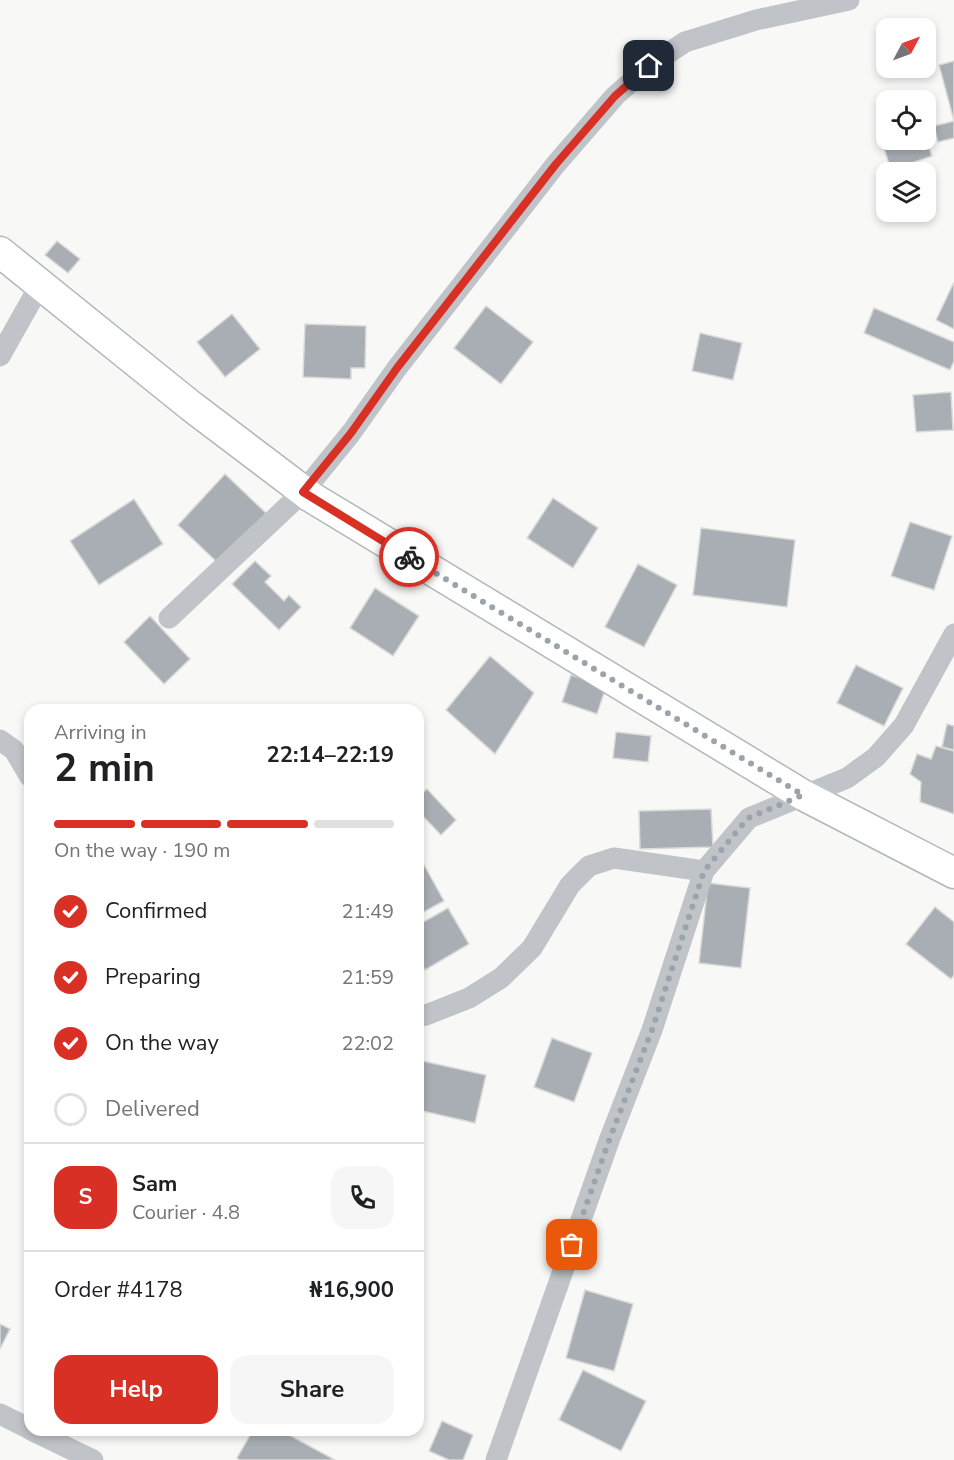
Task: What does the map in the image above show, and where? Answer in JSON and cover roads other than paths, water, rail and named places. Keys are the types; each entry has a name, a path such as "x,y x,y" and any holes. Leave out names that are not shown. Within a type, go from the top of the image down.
{"street":[{"path":"169,618 303,492 351,433 397,368 556,164 615,96 649,66 685,42 756,20 849,0"},
{"path":"0,252 191,406 303,492 803,795 954,873"},
{"path":"0,356 40,285"},
{"path":"496,1460 610,1138 652,1030 704,871 748,818 847,778 876,756 904,725 954,634"},
{"path":"0,740 14,750 24,767"},
{"path":"424,1015 469,998 501,978 532,948 570,885 589,866 614,858 704,871"},
{"path":"0,1414 24,1426"},
{"path":"44,1436 93,1460"}]}
